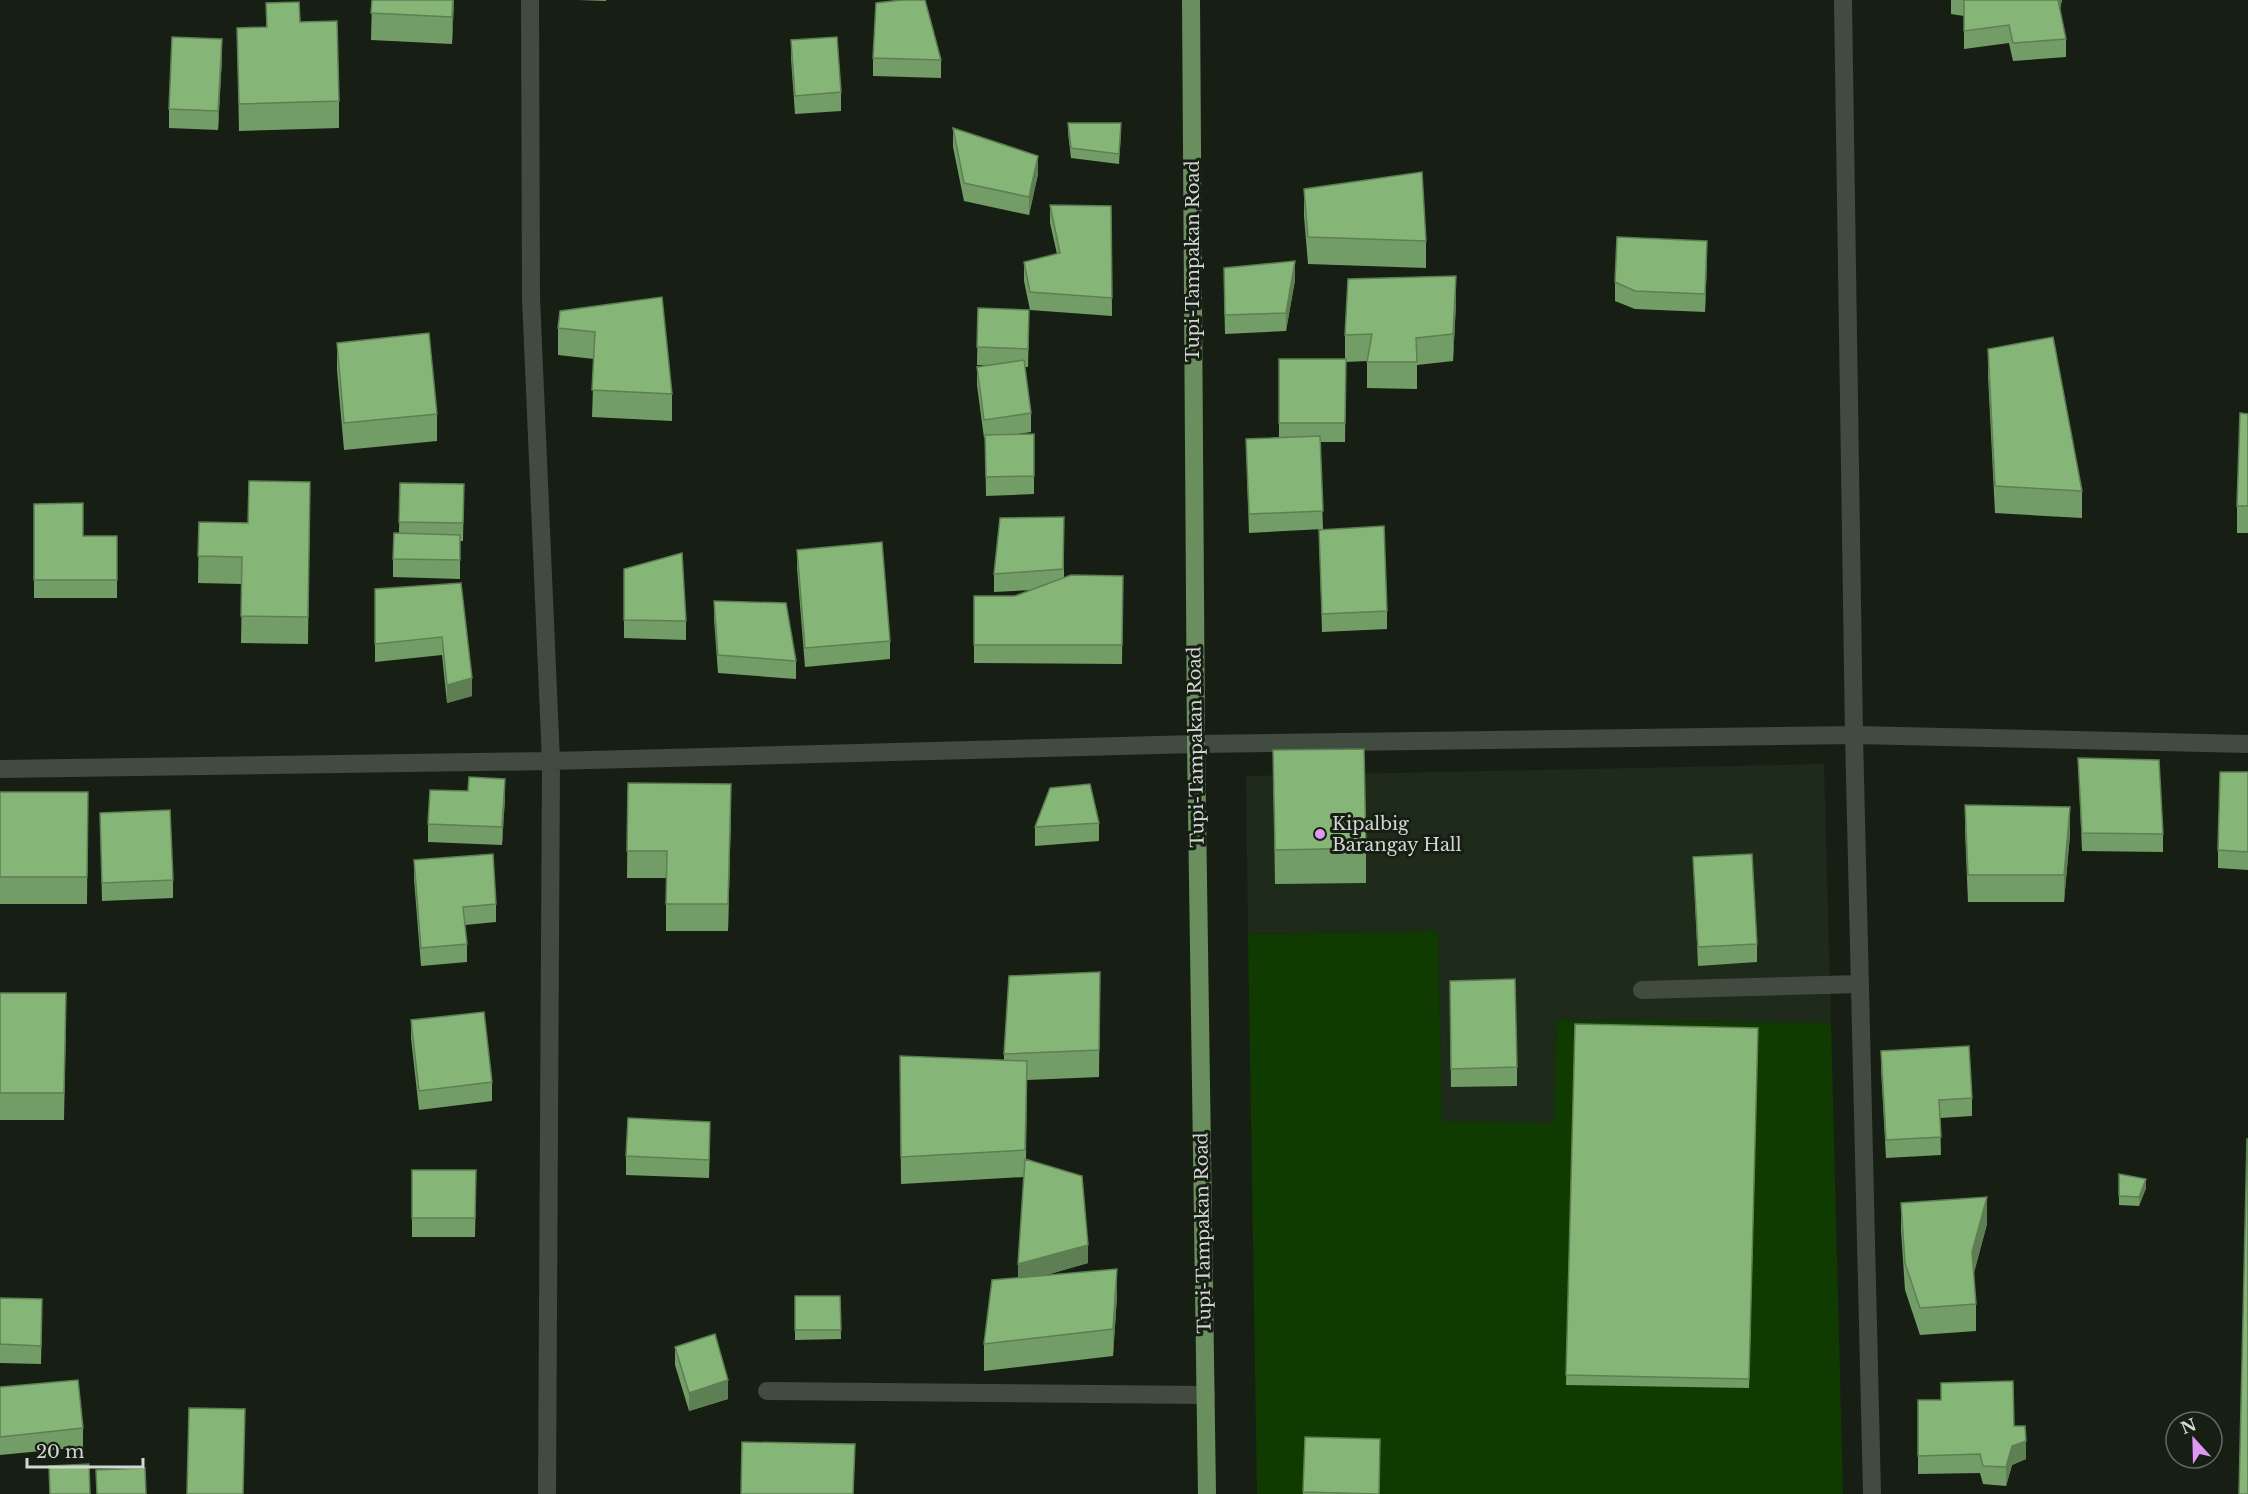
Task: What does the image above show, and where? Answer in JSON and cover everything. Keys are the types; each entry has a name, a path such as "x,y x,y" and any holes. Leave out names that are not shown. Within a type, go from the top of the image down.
{"main road":[{"name":"Tupi-Tampakan Road","path":"1191,0 1196,744 1207,1494"}],"street":[{"path":"530,0 531,298 551,761 547,1494"},
{"path":"1843,0 1854,735 1872,1494"},
{"path":"0,769 551,761 1196,744 1854,735 2248,744"},
{"path":"1642,990 1860,984"},
{"path":"767,1391 1206,1395"}],"shaded area":[{"path":"1824,764 1831,1023 1556,1020 1554,1123 1442,1121 1438,931 1248,934 1246,776"}],"green space":[{"path":"1438,931 1442,1121 1554,1123 1556,1020 1831,1023 1843,1494 1257,1494 1248,934"}],"building":[{"path":"372,0 453,0 452,17 371,13"},
{"path":"925,0 941,60 873,58 876,3"},
{"path":"1964,0 2058,0 2066,39 2013,43 2009,25 1964,31"},
{"path":"299,2 300,22 337,21 339,101 239,104 237,28 267,27 266,3"},
{"path":"172,37 222,39 218,111 169,109"},
{"path":"837,37 841,92 795,96 791,40"},
{"path":"1068,123 1121,123 1119,154 1071,148"},
{"path":"953,128 1038,156 1029,197 964,183"},
{"path":"1422,172 1426,241 1308,237 1304,189"},
{"path":"1050,205 1111,206 1112,298 1030,292 1024,262 1060,253"},
{"path":"1617,237 1707,241 1705,294 1635,291 1615,282"},
{"path":"1295,261 1286,313 1225,315 1224,268"},
{"path":"1456,276 1453,334 1416,338 1417,362 1367,362 1372,334 1345,335 1348,279"},
{"path":"662,297 672,394 592,390 595,332 558,328 560,311"},
{"path":"978,308 1029,310 1028,349 977,347"},
{"path":"429,333 437,414 344,423 337,343"},
{"path":"2053,337 2082,491 1995,486 1988,349"},
{"path":"1279,359 1346,359 1345,423 1279,423"},
{"path":"1024,360 1031,413 984,420 977,367"},
{"path":"2240,413 2248,414 2248,506 2237,506"},
{"path":"1034,434 1034,476 986,477 985,435"},
{"path":"1320,436 1323,511 1249,514 1246,439"},
{"path":"249,481 310,482 308,617 241,616 242,557 198,556 199,522 248,523"},
{"path":"400,483 464,484 463,523 399,522"},
{"path":"83,503 83,536 117,536 117,580 34,580 34,504"},
{"path":"1064,517 1063,569 994,574 1000,518"},
{"path":"1384,526 1387,611 1322,614 1319,530"},
{"path":"394,533 460,535 460,560 393,559"},
{"path":"882,542 890,641 805,648 797,550"},
{"path":"682,553 686,621 624,620 624,569"},
{"path":"1071,575 1123,576 1122,645 974,645 974,596 1015,596"},
{"path":"461,583 472,678 447,685 442,637 375,644 375,589"},
{"path":"714,601 786,603 796,661 718,655"},
{"name":"Kipalbig Barangay Hall","path":"1364,749 1366,848 1275,850 1273,750"},
{"path":"2078,758 2159,760 2163,834 2082,833"},
{"path":"2220,772 2248,772 2248,852 2218,850"},
{"path":"469,777 505,779 502,827 428,824 430,790 468,791"},
{"path":"628,783 731,784 728,904 666,904 667,851 627,851"},
{"path":"1090,784 1099,823 1035,827 1050,788"},
{"path":"0,792 88,792 87,877 0,877"},
{"path":"1965,805 2070,807 2064,875 1968,875"},
{"path":"170,810 173,880 102,883 100,813"},
{"path":"493,854 496,904 463,907 467,944 421,948 414,860"},
{"path":"1752,854 1757,944 1698,947 1693,857"},
{"path":"1100,972 1099,1050 1004,1054 1009,976"},
{"path":"1515,979 1517,1067 1451,1069 1450,981"},
{"path":"0,993 66,993 64,1093 0,1093"},
{"path":"484,1012 492,1082 419,1091 411,1020"},
{"path":"1575,1024 1758,1028 1749,1379 1566,1375"},
{"path":"1969,1046 1972,1098 1939,1100 1941,1137 1886,1140 1881,1051"},
{"path":"900,1056 1027,1061 1025,1150 901,1157"},
{"path":"628,1118 710,1122 709,1160 626,1156"},
{"path":"2247,1139 2248,1494 2239,1494"},
{"path":"1025,1159 1082,1176 1088,1245 1018,1264"},
{"path":"412,1170 476,1170 475,1218 412,1218"},
{"path":"2119,1174 2146,1179 2139,1197 2119,1196"},
{"path":"1987,1197 1972,1252 1976,1304 1920,1308 1905,1263 1901,1203"},
{"path":"1117,1269 1113,1329 984,1344 992,1280"},
{"path":"795,1296 840,1296 841,1330 795,1330"},
{"path":"0,1298 42,1299 41,1346 0,1344"},
{"path":"715,1334 728,1380 689,1393 675,1347"},
{"path":"78,1380 83,1428 0,1437 0,1387"},
{"path":"2013,1381 2014,1426 2025,1426 2026,1441 2012,1446 2006,1467 1983,1466 1980,1454 1918,1456 1918,1400 1941,1400 1941,1383"},
{"path":"189,1408 245,1409 243,1494 187,1494"},
{"path":"1305,1437 1380,1439 1379,1494 1303,1492"},
{"path":"742,1442 855,1444 853,1494 741,1494"},
{"path":"89,1464 90,1494 50,1494 49,1466"},
{"path":"145,1468 146,1494 97,1494 96,1470"}],"place":[{"name":"Kipalbig Barangay Hall","path":"1320,834"}]}
